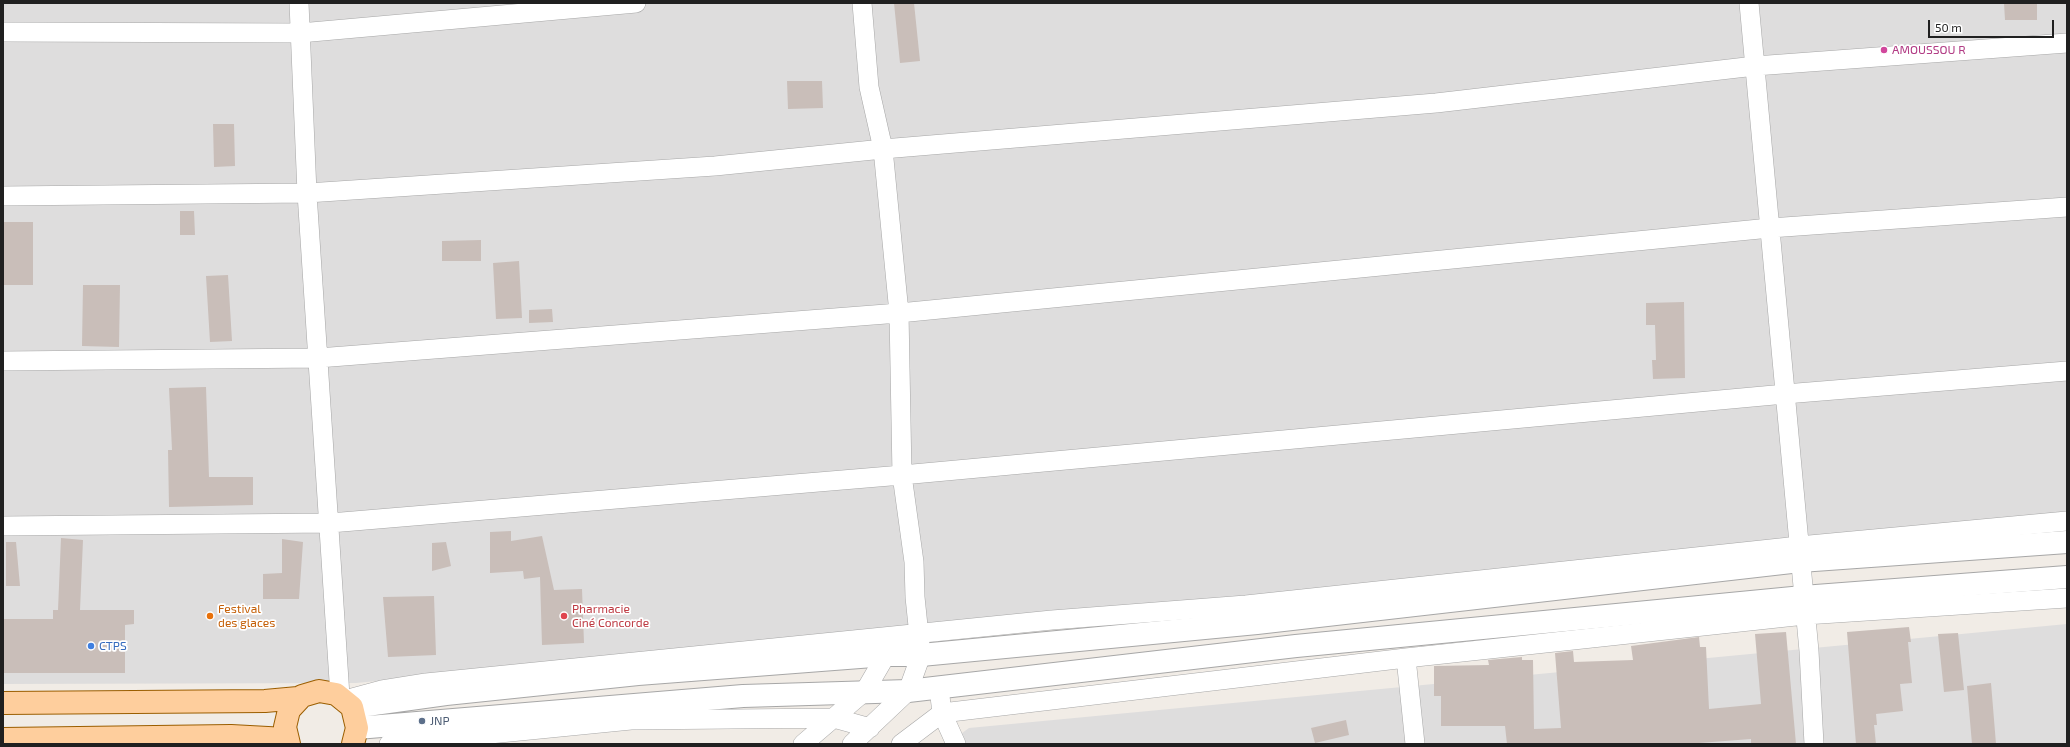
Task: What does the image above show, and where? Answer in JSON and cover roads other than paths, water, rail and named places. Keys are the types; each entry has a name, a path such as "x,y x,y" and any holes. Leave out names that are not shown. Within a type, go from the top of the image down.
{"main road":[{"path":"3,703 265,702 298,698 306,694 319,691 332,692 352,722"},
{"path":"3,739 231,736 288,741 284,727 286,715 298,698"},
{"path":"117,738 174,744"}],"street":[{"path":"300,3 307,192 318,358 330,523 352,722"},
{"path":"3,32 300,33 636,3"},
{"path":"852,744 908,691 920,645 915,597 914,562 902,475 899,313 883,149 869,87 862,3"},
{"path":"1749,3 1800,553 1814,744"},
{"path":"3,196 307,192 715,166 883,149 1436,103 1754,66 2067,43"},
{"path":"3,361 318,358 899,313 1770,228 2067,207"},
{"path":"3,526 330,523 902,475 1785,394 2067,371"},
{"path":"352,722 382,690 426,683 920,645 1257,623 1800,553 2067,521"},
{"path":"1800,553 2067,542"},
{"path":"901,744 942,713 1406,658 1804,606 2067,577"},
{"path":"352,722 743,696 866,691 908,691 1296,646 1804,606 2067,598"},
{"path":"352,722 446,694 638,674 886,655 920,645"},
{"path":"803,744 866,691 886,655"},
{"path":"1406,658 1415,744"},
{"path":"939,688 942,713 956,744"},
{"path":"390,744 631,720 834,718 870,728"}],"place":[{"name":"AMOUSSOU R","path":"1884,50"},
{"name":"Festival des glaces","path":"210,616"},
{"name":"Pharmacie Ciné Concorde","path":"564,616"},
{"name":"CTPS","path":"91,646"},
{"name":"JNP","path":"422,721"}]}
